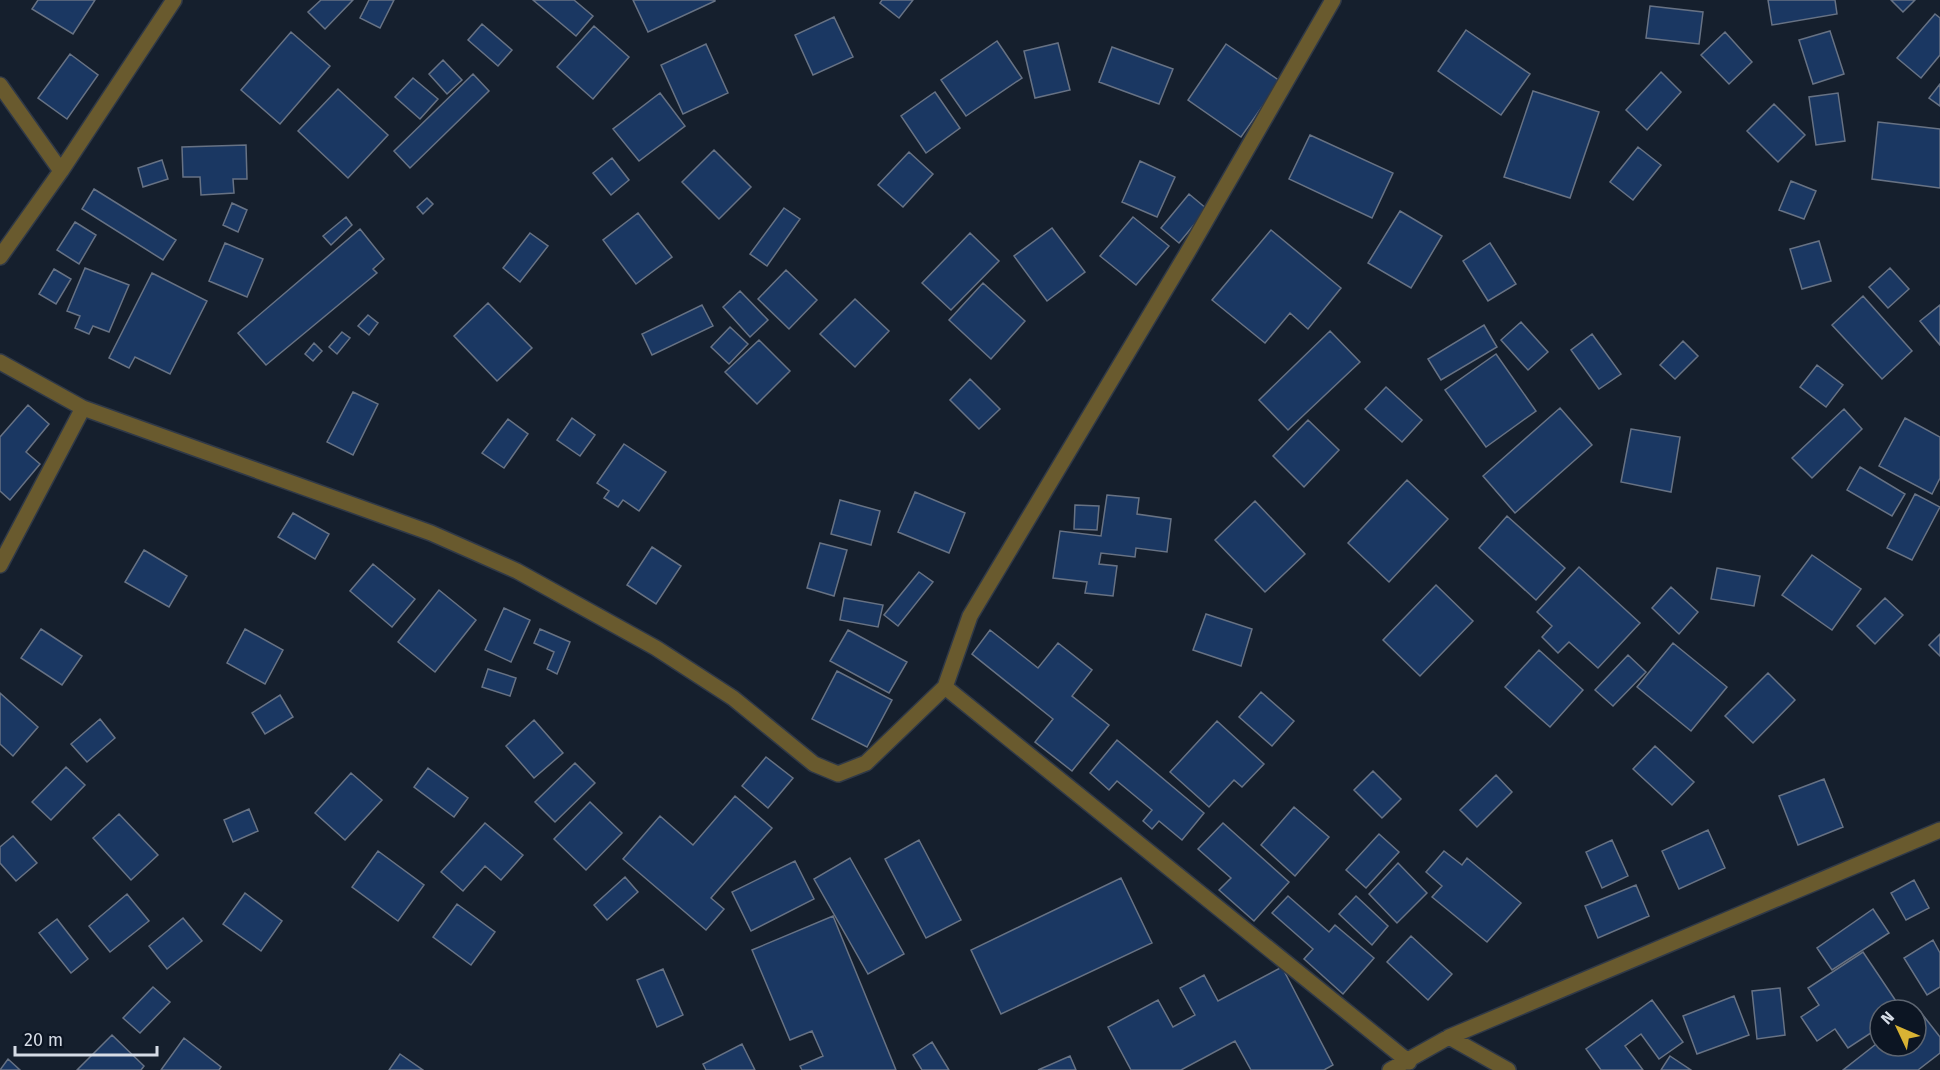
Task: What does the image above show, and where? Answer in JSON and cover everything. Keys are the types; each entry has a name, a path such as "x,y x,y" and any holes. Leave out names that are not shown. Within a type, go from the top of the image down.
{"street":[{"path":"0,257 61,171 174,0"},
{"path":"0,362 83,408 431,533 517,571 665,654 733,698 814,764 838,774 866,763 945,687 975,607 1186,255 1333,0"},
{"path":"0,85 61,171"},
{"path":"0,565 83,408"},
{"path":"945,687 1409,1062"},
{"path":"1390,1070 1409,1062 1449,1037 1940,830"},
{"path":"1449,1037 1508,1070"}],"building":[{"path":"38,0 95,0 73,34 32,9"},
{"path":"321,0 353,0 325,29 308,12"},
{"path":"369,0 394,0 380,28 360,18"},
{"path":"533,0 574,0 593,16 576,36"},
{"path":"633,0 715,0 715,1 648,32"},
{"path":"882,0 913,0 899,18 880,3"},
{"path":"1768,0 1835,0 1837,14 1772,25"},
{"path":"1891,0 1915,0 1903,12"},
{"path":"1650,6 1703,12 1699,44 1646,38"},
{"path":"1935,14 1940,18 1940,55 1921,78 1897,58"},
{"path":"834,17 853,57 813,75 795,35"},
{"path":"482,24 512,50 498,66 468,40"},
{"path":"594,26 629,57 593,99 557,67"},
{"path":"1466,30 1530,74 1501,115 1438,71"},
{"path":"1830,31 1844,74 1813,84 1799,40"},
{"path":"291,32 330,66 280,124 241,90"},
{"path":"1725,32 1752,62 1729,84 1701,55"},
{"path":"997,41 1022,78 966,116 941,80"},
{"path":"1058,43 1070,90 1035,98 1024,51"},
{"path":"706,44 728,93 683,114 661,65"},
{"path":"1226,44 1280,81 1241,137 1188,100"},
{"path":"1112,47 1173,69 1159,104 1099,82"},
{"path":"70,54 98,75 67,119 38,98"},
{"path":"443,60 462,80 447,94 429,74"},
{"path":"1661,72 1681,92 1647,130 1626,110"},
{"path":"473,74 489,91 410,168 394,151"},
{"path":"413,78 438,99 420,119 395,97"},
{"path":"1940,84 1940,106 1929,98"},
{"path":"338,89 388,135 348,178 298,131"},
{"path":"1533,91 1599,112 1570,198 1504,177"},
{"path":"935,92 960,128 926,153 901,116"},
{"path":"660,93 685,126 639,161 613,129"},
{"path":"1838,93 1845,141 1816,145 1809,97"},
{"path":"1774,104 1805,135 1778,162 1747,131"},
{"path":"1878,122 1940,129 1940,188 1872,179"},
{"path":"1310,135 1393,173 1372,218 1289,179"},
{"path":"246,145 247,179 233,179 234,193 201,195 200,177 183,177 182,147"},
{"path":"1638,147 1661,165 1633,200 1610,182"},
{"path":"714,150 751,187 719,219 682,182"},
{"path":"909,152 933,174 903,207 878,185"},
{"path":"612,158 629,180 611,195 593,173"},
{"path":"162,160 168,179 143,187 138,168"},
{"path":"1140,161 1175,177 1157,217 1122,202"},
{"path":"1791,181 1816,191 1804,219 1779,210"},
{"path":"94,189 176,240 163,260 82,209"},
{"path":"1189,194 1207,209 1179,243 1161,228"},
{"path":"427,198 433,204 423,214 417,207"},
{"path":"232,203 247,210 238,232 223,225"},
{"path":"784,208 800,219 767,266 750,254"},
{"path":"1400,211 1442,236 1411,288 1368,263"},
{"path":"638,213 672,257 636,284 603,240"},
{"path":"346,217 352,225 331,245 323,236"},
{"path":"1133,217 1169,246 1136,285 1100,256"},
{"path":"75,222 96,235 79,264 57,250"},
{"path":"1052,228 1085,272 1047,301 1014,256"},
{"path":"360,229 384,259 373,269 377,273 266,365 238,333"},
{"path":"1271,230 1341,288 1308,329 1290,313 1265,343 1212,300"},
{"path":"530,233 548,246 520,282 503,268"},
{"path":"970,233 999,261 951,310 922,283"},
{"path":"1819,241 1831,281 1802,289 1790,249"},
{"path":"225,243 263,259 247,297 209,281"},
{"path":"1490,243 1516,284 1488,301 1463,261"},
{"path":"85,268 129,285 109,332 93,326 89,334 75,328 80,316 67,311"},
{"path":"1890,268 1909,289 1888,308 1869,287"},
{"path":"54,269 71,279 56,304 39,294"},
{"path":"786,270 817,300 789,329 758,299"},
{"path":"152,273 207,301 170,374 135,357 129,368 109,358"},
{"path":"983,283 1025,321 991,359 949,320"},
{"path":"740,291 768,320 750,337 723,307"},
{"path":"1863,296 1912,351 1882,379 1832,325"},
{"path":"855,299 889,331 855,367 820,334"},
{"path":"488,303 532,348 497,381 454,336"},
{"path":"702,305 713,326 652,355 642,334"},
{"path":"1940,305 1940,345 1920,321"},
{"path":"368,315 378,323 369,335 358,326"},
{"path":"1521,322 1548,352 1528,370 1501,340"},
{"path":"1484,325 1497,347 1441,380 1428,359"},
{"path":"730,327 748,344 729,364 711,347"},
{"path":"1330,331 1360,362 1288,430 1259,400"},
{"path":"342,332 350,338 337,354 329,347"},
{"path":"1592,334 1621,374 1599,389 1571,350"},
{"path":"759,340 790,371 757,404 725,372"},
{"path":"1683,341 1698,356 1675,379 1660,365"},
{"path":"314,343 322,351 313,361 305,354"},
{"path":"1496,354 1536,411 1486,447 1445,390"},
{"path":"1817,365 1843,385 1826,407 1800,387"},
{"path":"970,379 1000,409 979,429 950,400"},
{"path":"1386,387 1422,420 1402,442 1365,409"},
{"path":"353,392 378,404 353,455 327,442"},
{"path":"28,405 49,424 26,452 40,464 10,500 0,491 0,437"},
{"path":"1560,408 1592,445 1515,513 1483,476"},
{"path":"1844,409 1862,429 1812,478 1792,458"},
{"path":"572,418 595,435 580,456 557,440"},
{"path":"1905,418 1940,437 1940,478 1932,494 1879,466"},
{"path":"508,419 528,434 504,468 482,453"},
{"path":"1308,420 1339,450 1304,487 1273,456"},
{"path":"1631,429 1680,437 1671,492 1621,482"},
{"path":"624,444 666,472 639,511 623,500 618,507 604,498 609,491 597,483"},
{"path":"1860,467 1905,494 1892,516 1847,490"},
{"path":"1407,480 1448,519 1389,582 1348,543"},
{"path":"915,492 965,513 949,553 898,532"},
{"path":"1915,494 1940,507 1912,560 1887,548"},
{"path":"1107,495 1139,498 1137,514 1171,519 1167,552 1136,548 1135,557 1101,553 1099,564 1117,566 1113,596 1085,593 1087,582 1053,578 1060,531 1101,536"},
{"path":"840,500 880,511 871,545 831,534"},
{"path":"1255,501 1305,554 1265,592 1215,540"},
{"path":"1075,505 1099,506 1097,530 1074,529"},
{"path":"293,513 329,534 315,559 278,537"},
{"path":"1507,516 1565,568 1536,600 1479,548"},
{"path":"820,543 847,550 834,596 807,588"},
{"path":"652,547 681,566 656,604 627,585"},
{"path":"144,550 187,576 169,607 125,582"},
{"path":"1812,555 1861,589 1832,630 1782,595"},
{"path":"373,564 415,599 392,627 350,591"},
{"path":"1579,567 1640,623 1598,668 1569,642 1558,653 1542,637 1552,626 1537,612"},
{"path":"1717,568 1760,576 1754,606 1711,599"},
{"path":"919,572 933,582 898,626 884,615"},
{"path":"1436,585 1473,621 1420,676 1383,640"},
{"path":"1671,587 1698,612 1679,634 1652,608"},
{"path":"439,590 476,620 435,672 398,642"},
{"path":"844,598 883,605 878,627 840,620"},
{"path":"1885,598 1903,615 1875,644 1857,626"},
{"path":"504,608 530,620 511,662 485,650"},
{"path":"1206,614 1252,629 1241,666 1193,650"},
{"path":"41,629 82,656 62,685 21,658"},
{"path":"245,629 283,650 265,684 227,663"},
{"path":"540,629 570,642 557,674 547,669 554,652 534,643"},
{"path":"848,630 907,662 889,693 830,661"},
{"path":"990,630 1038,668 1058,643 1092,670 1072,696 1109,725 1072,771 1035,742 1053,719 972,654"},
{"path":"1940,634 1940,656 1929,645"},
{"path":"1673,643 1727,687 1691,731 1637,687"},
{"path":"1539,650 1583,690 1550,727 1505,687"},
{"path":"1628,655 1646,672 1613,706 1595,690"},
{"path":"488,669 516,678 510,696 482,687"},
{"path":"837,671 892,700 867,747 812,719"},
{"path":"1768,673 1795,700 1753,743 1725,716"},
{"path":"1261,692 1294,721 1272,746 1239,717"},
{"path":"0,693 38,727 13,756 0,744"},
{"path":"280,695 293,717 265,734 252,713"},
{"path":"100,719 115,738 87,762 71,744"},
{"path":"534,720 563,753 534,778 506,746"},
{"path":"1217,721 1264,764 1242,787 1234,780 1209,807 1170,772"},
{"path":"1117,740 1204,813 1182,840 1159,821 1152,829 1143,821 1152,810 1117,781 1109,790 1090,773"},
{"path":"1655,746 1694,782 1672,805 1633,769"},
{"path":"766,757 793,778 768,808 742,786"},
{"path":"575,763 595,783 555,822 535,802"},
{"path":"66,767 85,785 51,820 32,802"},
{"path":"428,768 468,798 454,817 414,787"},
{"path":"1373,771 1401,799 1382,818 1354,790"},
{"path":"351,773 382,800 345,840 315,813"},
{"path":"1496,775 1512,792 1477,827 1460,810"},
{"path":"1824,779 1843,827 1798,845 1779,796"},
{"path":"735,796 772,828 711,898 724,909 706,930 623,859 660,816 693,845"},
{"path":"590,802 622,833 586,870 554,839"},
{"path":"1294,807 1329,837 1295,876 1261,845"},
{"path":"249,809 258,831 233,842 224,820"},
{"path":"119,814 158,855 131,880 93,838"},
{"path":"485,823 523,855 501,880 485,866 463,891 441,872"},
{"path":"1223,823 1289,882 1254,921 1219,890 1231,878 1198,849"},
{"path":"1708,830 1725,868 1679,889 1662,851"},
{"path":"1379,834 1399,852 1366,888 1346,870"},
{"path":"13,836 37,863 16,881 0,863 0,847"},
{"path":"919,840 961,920 926,938 885,859"},
{"path":"1612,840 1628,876 1602,888 1586,852"},
{"path":"378,851 424,885 398,921 352,887"},
{"path":"1444,851 1462,865 1467,858 1521,903 1487,942 1432,897 1442,886 1426,872"},
{"path":"850,858 904,954 868,974 814,879"},
{"path":"795,861 814,899 751,931 732,892"},
{"path":"1398,863 1427,893 1397,923 1369,894"},
{"path":"625,877 638,892 607,920 594,905"},
{"path":"1121,878 1152,943 1001,1014 971,950"},
{"path":"1914,880 1929,908 1906,920 1891,893"},
{"path":"1636,885 1649,916 1598,938 1585,906"},
{"path":"245,893 282,921 261,951 223,924"},
{"path":"127,894 149,921 110,952 89,926"},
{"path":"1288,896 1329,932 1335,925 1374,958 1343,994 1304,959 1313,949 1272,913"},
{"path":"1356,896 1388,926 1372,945 1339,914"},
{"path":"457,904 495,932 471,965 433,937"},
{"path":"1873,909 1889,933 1832,970 1817,948"},
{"path":"833,916 896,1070 802,1070 800,1066 823,1056 812,1031 790,1040 752,950"},
{"path":"183,918 202,941 167,969 149,946"},
{"path":"57,919 88,959 71,973 39,933"},
{"path":"1411,936 1452,974 1428,1000 1387,962"},
{"path":"1933,940 1940,953 1940,987 1927,995 1904,958"},
{"path":"1863,952 1894,998 1868,998 1868,1035 1848,1048 1835,1029 1817,1041 1801,1017 1819,1005 1808,988"},
{"path":"1282,967 1333,1065 1324,1070 1251,1070 1235,1041 1181,1070 1131,1070 1108,1027 1158,1000 1173,1027 1195,1015 1180,988 1204,975 1218,1001"},
{"path":"663,969 683,1015 657,1027 637,980"},
{"path":"153,987 170,1002 140,1033 123,1018"},
{"path":"1780,988 1785,1035 1757,1039 1752,991"},
{"path":"1734,996 1749,1035 1697,1054 1683,1016"},
{"path":"1652,1000 1683,1042 1659,1059 1641,1034 1625,1046 1643,1070 1601,1070 1586,1049"},
{"path":"1928,1022 1940,1037 1940,1053 1918,1070 1843,1070 1868,1050 1868,1058 1928,1058"},
{"path":"112,1035 144,1066 141,1070 77,1070"},
{"path":"184,1038 221,1067 219,1070 161,1070"},
{"path":"932,1042 949,1070 922,1070 913,1055"},
{"path":"742,1044 755,1070 706,1070 703,1064"},
{"path":"400,1054 423,1070 389,1070"},
{"path":"1070,1056 1076,1070 1038,1070"},
{"path":"1670,1056 1691,1070 1661,1070"},
{"path":"8,1059 20,1070 0,1070"}]}
